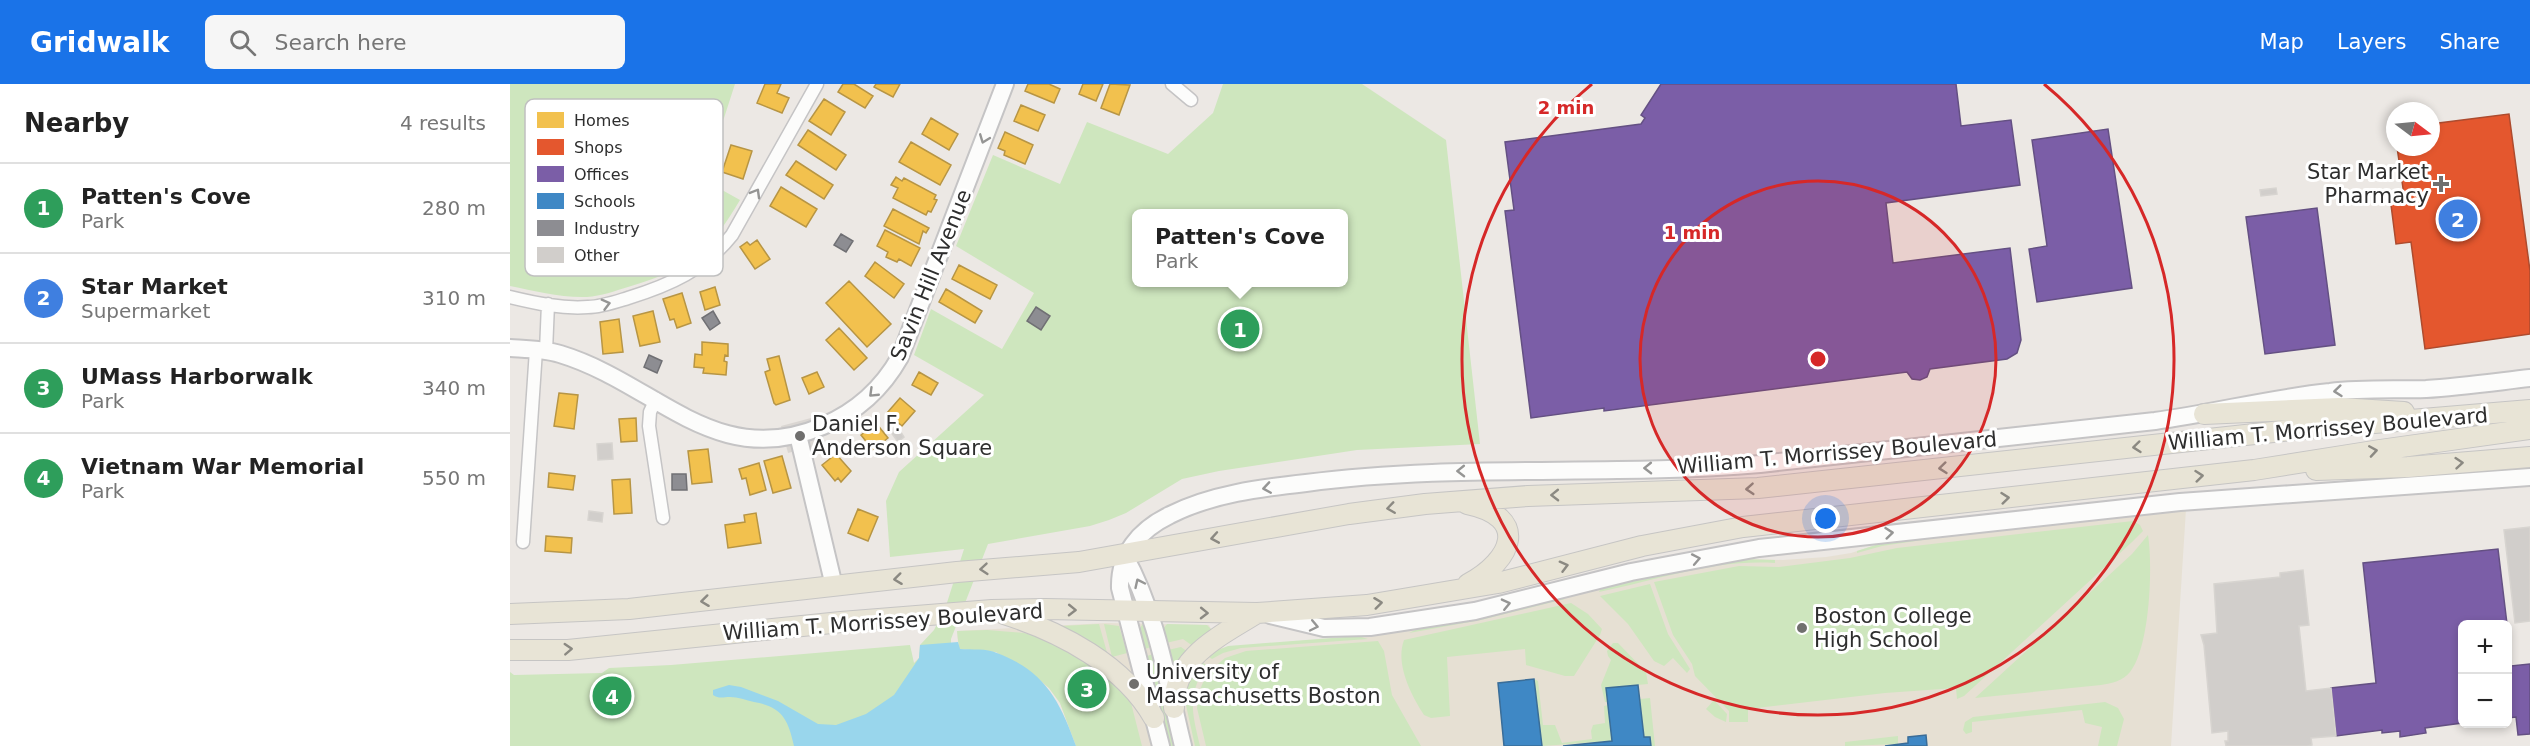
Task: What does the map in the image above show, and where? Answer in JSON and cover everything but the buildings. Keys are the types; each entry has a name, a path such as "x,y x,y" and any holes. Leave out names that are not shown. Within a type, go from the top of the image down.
{"main road":[{"path":"2204,414 2346,408 2475,416"},
{"name":"William T. Morrissey Boulevard","path":"510,614 629,609 957,572 1079,562 1366,511 1449,501 1758,488 2291,430 2530,410"},
{"name":"William T. Morrissey Boulevard","path":"510,650 568,650 841,622 992,610 1257,613 1349,606 1446,593 1542,572 1642,546 1743,527 2254,470 2530,429"},
{"path":"2254,470 2366,469 2530,457"},
{"path":"1446,593 1479,578 1498,563 1507,549 1509,538 1507,526 1496,514 1472,505 1449,501"},
{"path":"992,610 1028,623 1089,654 1119,677 1147,706 1154,718"},
{"path":"1174,708 1176,685 1190,659 1202,648 1257,613"}],"street":[{"path":"723,246 738,225 817,84"},
{"name":"Savin Hill Avenue","path":"510,348 561,354 656,399 690,421 726,435 749,440 770,440 798,435 836,420 855,408 881,386 894,367 910,334 1005,84"},
{"path":"1172,84 1191,100"},
{"path":"510,297 586,308 608,304 668,285 685,276"},
{"path":"523,542 541,350 548,304"},
{"name":"William T. Morrissey Boulevard","path":"1124,555 1143,533 1172,514 1226,496 1306,483 1413,472 1732,466 2204,414 2294,396 2371,388 2437,388 2530,378"},
{"path":"656,399 650,412 649,426 663,518"},
{"path":"798,435 834,586"},
{"name":"William T. Morrissey Boulevard","path":"1257,613 1324,628 1370,627 1475,611 1648,569 1759,548 2159,504 2530,477"},
{"path":"1124,555 1119,576 1125,611 1161,746"},
{"path":"1124,555 1142,588 1150,612 1183,746"}],"shaded area":[{"name":"Daniel F. Anderson Square","path":"811,418 818,445 788,453 781,426"},
{"name":"Boston College High School","path":"2186,509 2171,746 1076,746 1060,703 1049,688 996,652 970,650 958,642 957,631 1106,623 1209,625 1220,648 1366,636 1457,623 1642,578 1749,559 1783,560 1826,557 1851,553 1882,543"}],"green space":[{"path":"510,84 735,84 723,120 723,99 525,99 525,276 661,276 608,293 587,297 558,295 510,286"},
{"path":"1223,84 1362,84 1446,140 1480,444 1357,450 1219,471 1182,479 1126,513 1109,520 1090,526 988,544 951,639 951,650 1070,746 510,746 510,672 514,675 602,673 609,668 910,645 914,663 919,658 920,645 934,630 945,609 964,549 890,557 886,501 899,472 984,395 914,355 931,309 1002,349 1034,293 956,246 993,155 1060,184 1087,122 1168,154 1213,113"},
{"path":"723,191 740,200 723,227"},
{"path":"2134,516 1936,538 1882,546 1857,553 1857,551 1882,543"},
{"path":"2133,521 2140,525 2143,531 1964,696 1957,699 1956,688 1885,693 1748,709 1748,722 1729,722 1729,711 1695,676 1692,664 1673,635 1654,582 1739,566 1779,567 1850,558 1897,548"},
{"path":"2148,535 2150,585 2146,626 2137,660 2124,678 2101,685 1975,698 2132,554"},
{"path":"1738,559 1775,560 1775,563 1708,567 1599,592 1601,588 1642,578"},
{"path":"1650,584 1668,634 1690,669 1687,673 1673,658 1664,666 1654,661 1628,624 1600,596"},
{"path":"1565,599 1481,620 1409,633 1415,630"},
{"path":"1571,603 1588,614 1602,629 1574,676 1565,676 1526,665 1525,649 1447,657 1450,716 1431,718 1424,715 1414,698 1403,669 1401,659 1404,640"},
{"path":"1099,624 1108,656 1060,627 1061,626"},
{"path":"1104,624 1119,626 1127,653 1112,657"},
{"path":"1143,624 1146,626 1151,647 1145,649 1140,628"},
{"path":"1167,624 1207,625 1213,631 1194,647 1183,639 1166,643 1163,629"},
{"path":"987,630 1024,633 1044,638 1088,658 1130,699 1142,746 1076,746 1060,703 1040,680 996,652 959,649 957,631"},
{"path":"1358,636 1368,639 1241,648 1212,659 1206,655 1228,646"},
{"path":"1378,641 1384,651 1392,695 1421,746 1206,746 1197,708 1199,692 1207,673 1225,658 1246,651"},
{"path":"1613,643 1618,643 1646,672 1648,684 1606,688 1607,702 1605,702 1601,685 1611,660 1607,651"},
{"path":"1181,647 1188,652 1175,668 1168,650"},
{"path":"1153,654 1176,746 1169,746 1147,656"},
{"path":"1200,660 1206,665 1194,696 1193,714 1200,746 1195,746 1184,696 1185,688"},
{"path":"1534,679 1538,681 1543,725 1555,725 1562,743 1592,739 1593,725 1605,723 1604,706 1608,705 1612,741 1542,746"},
{"path":"1650,698 1655,746 1651,746 1649,737 1644,737 1640,699"},
{"path":"1714,700 1727,714 1726,722 1715,717 1706,709"},
{"path":"2105,702 2118,708 2124,719 2117,746 2098,746 2102,727 2085,723 2082,710 1972,722 1972,732 1966,734 1963,730 1965,722 1973,717"},
{"path":"1898,736 1898,744 1845,746 1845,742"}],"water":[{"path":"958,642 960,649 989,650 1014,660 1039,678 1057,702 1076,746 794,746 786,722 771,707 733,697 713,695 713,690 729,685 741,687 778,701 818,724 836,725 866,714 894,695 919,658 920,645"}],"place":[{"name":"Star Market Pharmacy","path":"2441,184"},
{"name":"Star Market","path":"2458,219"},
{"name":"Patten's Cove","path":"1240,329"},
{"name":"Daniel F. Anderson Square","path":"800,436"},
{"name":"Boston College High School","path":"1802,628"},
{"name":"University of Massachusetts Boston","path":"1134,684"},
{"name":"UMass Harborwalk","path":"1087,689"},
{"name":"Vietnam War Memorial","path":"612,696"}]}
